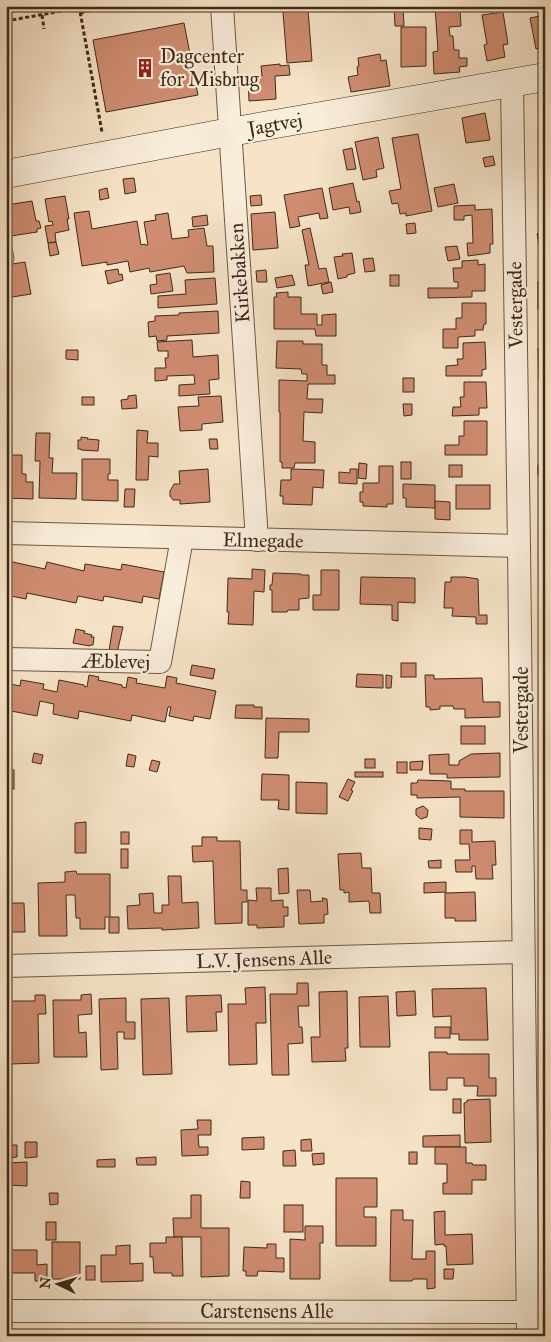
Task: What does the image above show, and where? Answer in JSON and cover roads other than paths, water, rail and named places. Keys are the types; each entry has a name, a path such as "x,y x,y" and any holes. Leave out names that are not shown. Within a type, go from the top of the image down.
{"street":[{"name":"Kirkebakken","path":"222,6 257,540"},
{"name":"Jagtvej","path":"6,174 230,132 545,77"},
{"name":"Vestergade","path":"512,83 528,1336"},
{"name":"Elmegade","path":"6,534 519,546"},
{"name":"Æblevej","path":"6,658 160,662 182,538"},
{"name":"L.V. Jensens Alle","path":"6,966 523,952"},
{"name":"Carstensens Alle","path":"6,1311 527,1312"}],"place":[{"name":"Dagcenter for Misbrug","path":"145,68"}]}
